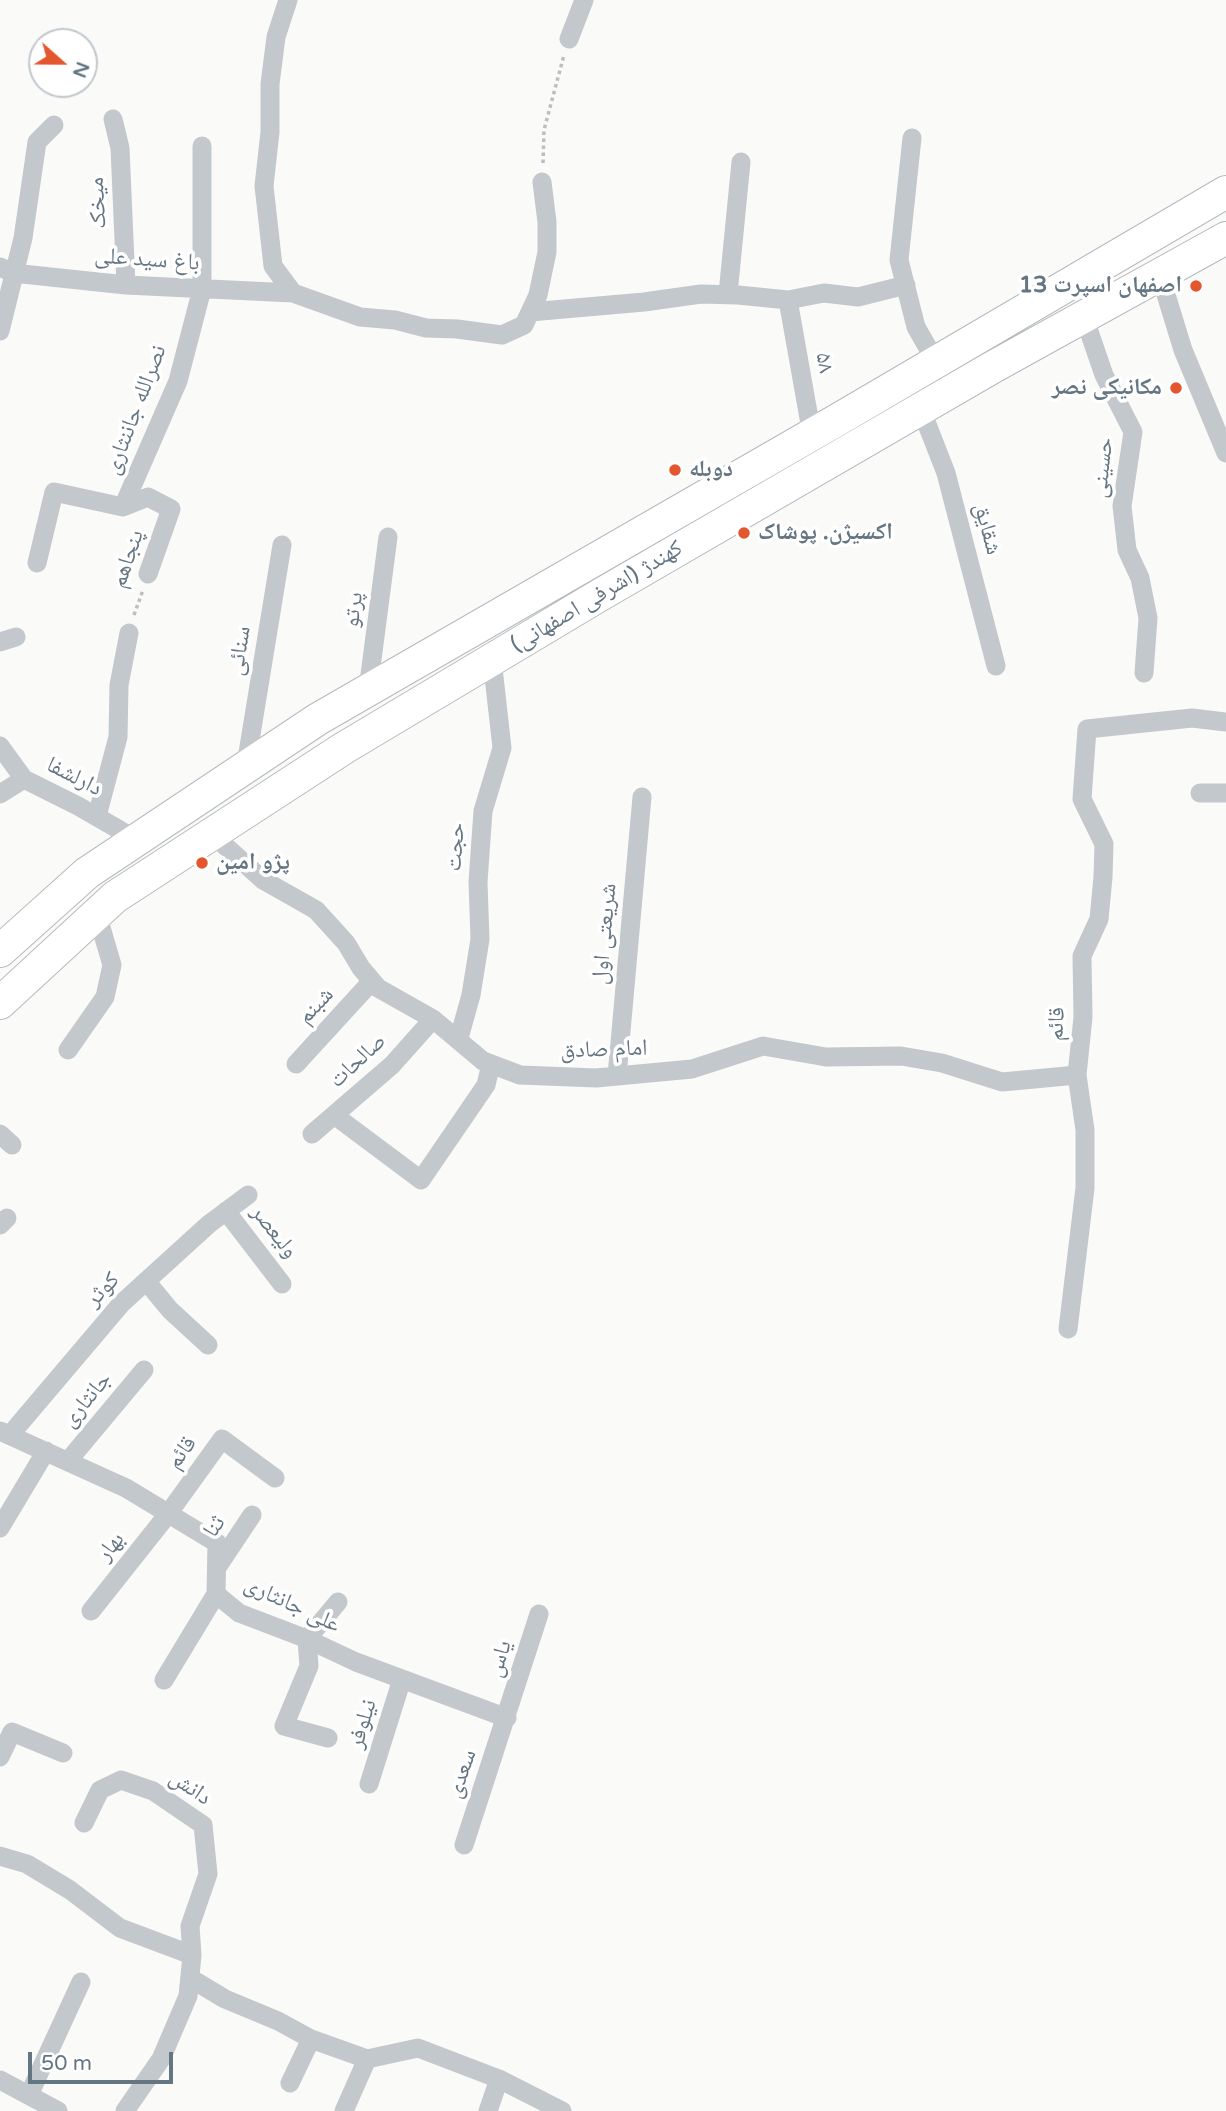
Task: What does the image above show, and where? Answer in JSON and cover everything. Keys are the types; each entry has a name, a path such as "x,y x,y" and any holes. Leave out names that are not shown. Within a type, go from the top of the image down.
{"main road":[{"name":"کهندژ (اشرفی اصفهانی)","path":"0,951 87,873 246,765 368,690 812,435 1226,192"},
{"name":"کهندژ (اشرفی اصفهانی)","path":"0,1003 115,897 344,748 921,409 1226,238"},
{"path":"728,483 742,513"}],"street":[{"path":"288,0 276,37 270,84 270,132 264,186 273,266 292,293"},
{"path":"569,39 584,0"},
{"name":"میخک","path":"113,119 120,148 127,285"},
{"path":"0,331 6,270 23,238 37,142 54,125"},
{"path":"912,138 899,260 916,327 936,362"},
{"name":"نصرالله جاننثاری","path":"123,507 178,381 202,289 202,146"},
{"path":"728,294 741,162"},
{"path":"530,312 538,295 547,252 547,222 542,182"},
{"name":"باغ سید علی","path":"6,270 127,285 292,293 360,317 395,320 426,328 502,335 524,325 530,312"},
{"path":"1160,275 1183,350 1226,453"},
{"path":"530,312 701,294 788,300 824,293 858,297 906,285"},
{"name":"۵۸","path":"788,300 812,435"},
{"name":"حسینی","path":"1084,317 1104,375 1133,432 1122,506 1127,550 1140,578 1148,618 1144,673"},
{"name":"شقایق","path":"921,409 946,473 996,666"},
{"name":"پنجاهم","path":"37,563 54,492 123,507 148,497 171,509 148,574"},
{"name":"پرتو","path":"368,690 388,537"},
{"name":"سنائی","path":"246,765 282,545"},
{"path":"97,816 118,737 119,685 129,633"},
{"name":"حجت","path":"459,1038 471,995 480,939 478,882 483,811 502,748 492,659"},
{"name":"قائم","path":"1068,1329 1085,1188 1085,1130 1077,1075 1083,1017 1082,956 1099,919 1103,877 1104,844 1082,799 1087,729 1192,718 1226,722"},
{"name":"دارلشفا","path":"0,746 24,779 97,816 137,840"},
{"path":"0,794 24,779"},
{"path":"1200,793 1226,793"},
{"name":"شریعتی اول","path":"617,1076 642,797"},
{"name":"امام صادق","path":"212,834 263,880 316,910 346,943 361,968 378,988 433,1019 459,1038 483,1061 520,1075 596,1078 692,1069 763,1046 827,1057 901,1056 942,1063 1002,1082 1077,1075"},
{"path":"68,1049 105,998 112,965 97,914"},
{"name":"شبنم","path":"296,1064 372,981"},
{"name":"صالحات","path":"312,1134 392,1066 433,1019"},
{"path":"334,1115 421,1180 486,1085 491,1064"},
{"name":"کوثر","path":"5,1433 121,1304 226,1211 248,1195"},
{"name":"ولیعصر","path":"226,1211 282,1284"},
{"path":"146,1281 170,1310 208,1345"},
{"name":"جانثاری","path":"68,1461 144,1370"},
{"name":"علی جانثاری","path":"5,1433 126,1488 216,1543 216,1594 239,1613 307,1639 356,1662 507,1718"},
{"name":"قائم","path":"168,1514 222,1439 275,1478"},
{"path":"0,1528 46,1451"},
{"name":"بهار","path":"92,1611 168,1514"},
{"name":"ثنا","path":"218,1566 252,1515"},
{"path":"164,1680 216,1594"},
{"path":"328,1738 284,1726 309,1666 307,1639 338,1602"},
{"name":"یاس","path":"507,1718 539,1614"},
{"name":"نیلوفر","path":"369,1784 402,1679"},
{"name":"سعدی","path":"464,1845 507,1718"},
{"path":"0,1757 12,1732 63,1753"},
{"name":"دانش","path":"84,1823 100,1790 121,1780 153,1791 204,1825 208,1874 190,1926 192,1955 188,1996 161,2059 125,2111"},
{"path":"0,1856 27,1864 69,1890 120,1928 192,1955"},
{"path":"190,1978 225,1999 278,2021 311,2039 367,2059 418,2048 499,2079 562,2111"},
{"path":"29,2095 81,1982"},
{"path":"290,2083 311,2039"},
{"path":"344,2111 367,2059"},
{"path":"488,2111 499,2079"},
{"path":"0,2080 58,2111"}],"path":[{"path":"542,182 544,130 569,39"},
{"name":"پنجاهم","path":"129,633 148,574"}],"place":[{"name":"اصفهان اسپرت 13","path":"1196,286"},
{"name":"مکانیکی نصر","path":"1176,388"},
{"name":"دوبله","path":"675,470"},
{"name":"اکسیژن. پوشاک","path":"744,533"},
{"name":"پژو امین","path":"202,863"}]}
